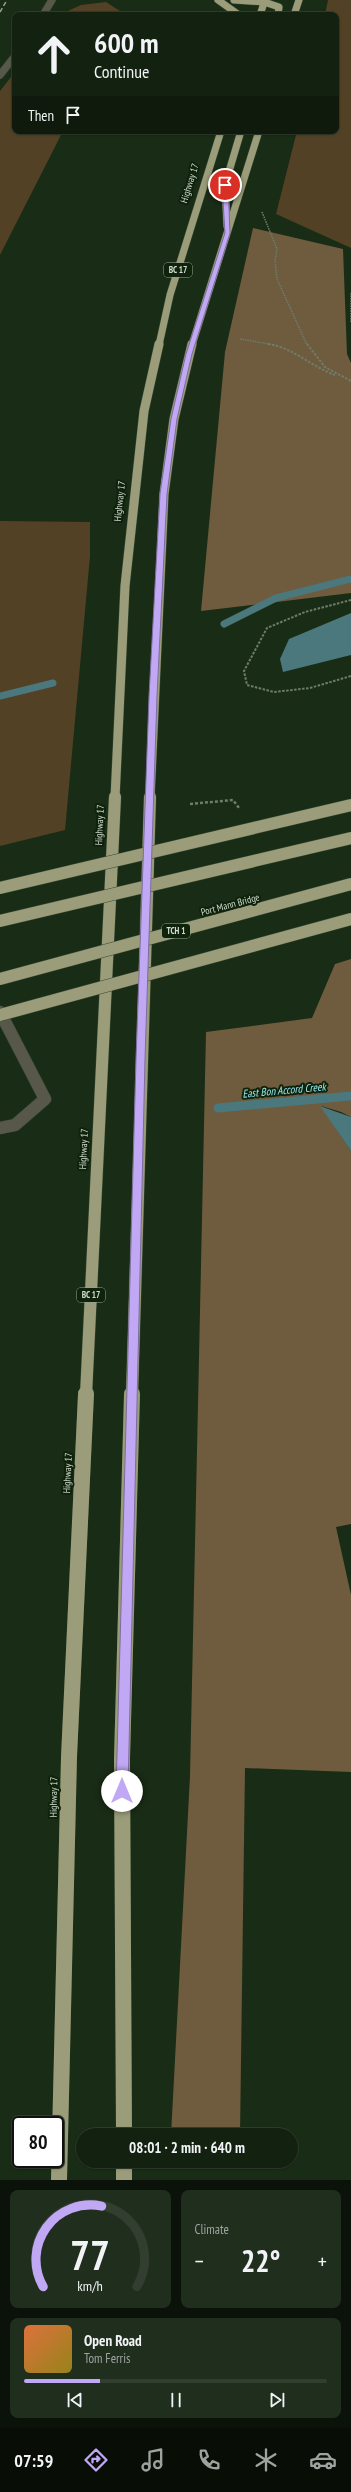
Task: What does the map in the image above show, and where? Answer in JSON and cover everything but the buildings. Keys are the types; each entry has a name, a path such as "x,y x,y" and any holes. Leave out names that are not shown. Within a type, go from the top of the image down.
{"highway":[{"path":"218,0 236,12"},
{"path":"234,0 277,0"},
{"path":"295,12 299,0"},
{"path":"261,12 264,1"},
{"path":"264,1 279,8 278,12"},
{"name":"Highway 17","path":"59,2180 68,1757 125,586 144,411 170,295 220,134"},
{"path":"227,233 225,185 240,134"},
{"path":"124,2128 122,1760 140,1059 153,696 164,494 174,419 189,354 259,134"},
{"path":"0,888 351,806"},
{"path":"0,921 351,838"},
{"name":"Port Mann Bridge","path":"0,978 351,884"},
{"path":"0,1015 351,919"},
{"path":"124,2168 124,2180"}],"lane":[{"path":"45,12 52,0"},
{"path":"0,75 12,60"},
{"path":"0,1012 45,1099 15,1125 0,1128"}],"path":[{"path":"262,212 277,249 275,261 277,279 291,313 308,346 325,366 339,376"},
{"path":"351,294 351,322"},
{"path":"240,339 277,345 321,370 351,381"},
{"path":"351,600 305,612 267,628 244,670 247,685 274,692 310,688 351,676"}],"shaded area":[{"path":"328,0 351,0 351,248 276,214 296,134 339,134 339,12 326,12"},
{"path":"106,2 121,12 66,12 81,5"},
{"path":"12,76 12,134 61,134 0,255 0,91"},
{"path":"253,228 343,249 347,354 351,363 351,593 201,611 225,352"},
{"path":"0,521 90,522 90,556 65,830 0,846"},
{"path":"351,959 351,1117 341,1112 321,1106 351,1151 351,1524 336,1527 351,1595 351,1772 245,1768 240,2128 171,2128 190,1776 206,1032 312,1018 335,964"}],"water":[{"path":"351,613 351,655 283,672 280,659 289,639"},
{"path":"320,1106 351,1117 351,1151"}],"waterway":[{"path":"224,624 276,598 351,579"},
{"path":"0,696 53,683"},
{"name":"East Bon Accord Creek","path":"218,1108 351,1096"}],"railway":[{"path":"0,12 7,0"}],"route":[{"path":"122,1791 140,1059 153,696 164,494 174,419 189,354 227,233 225,185"}]}
